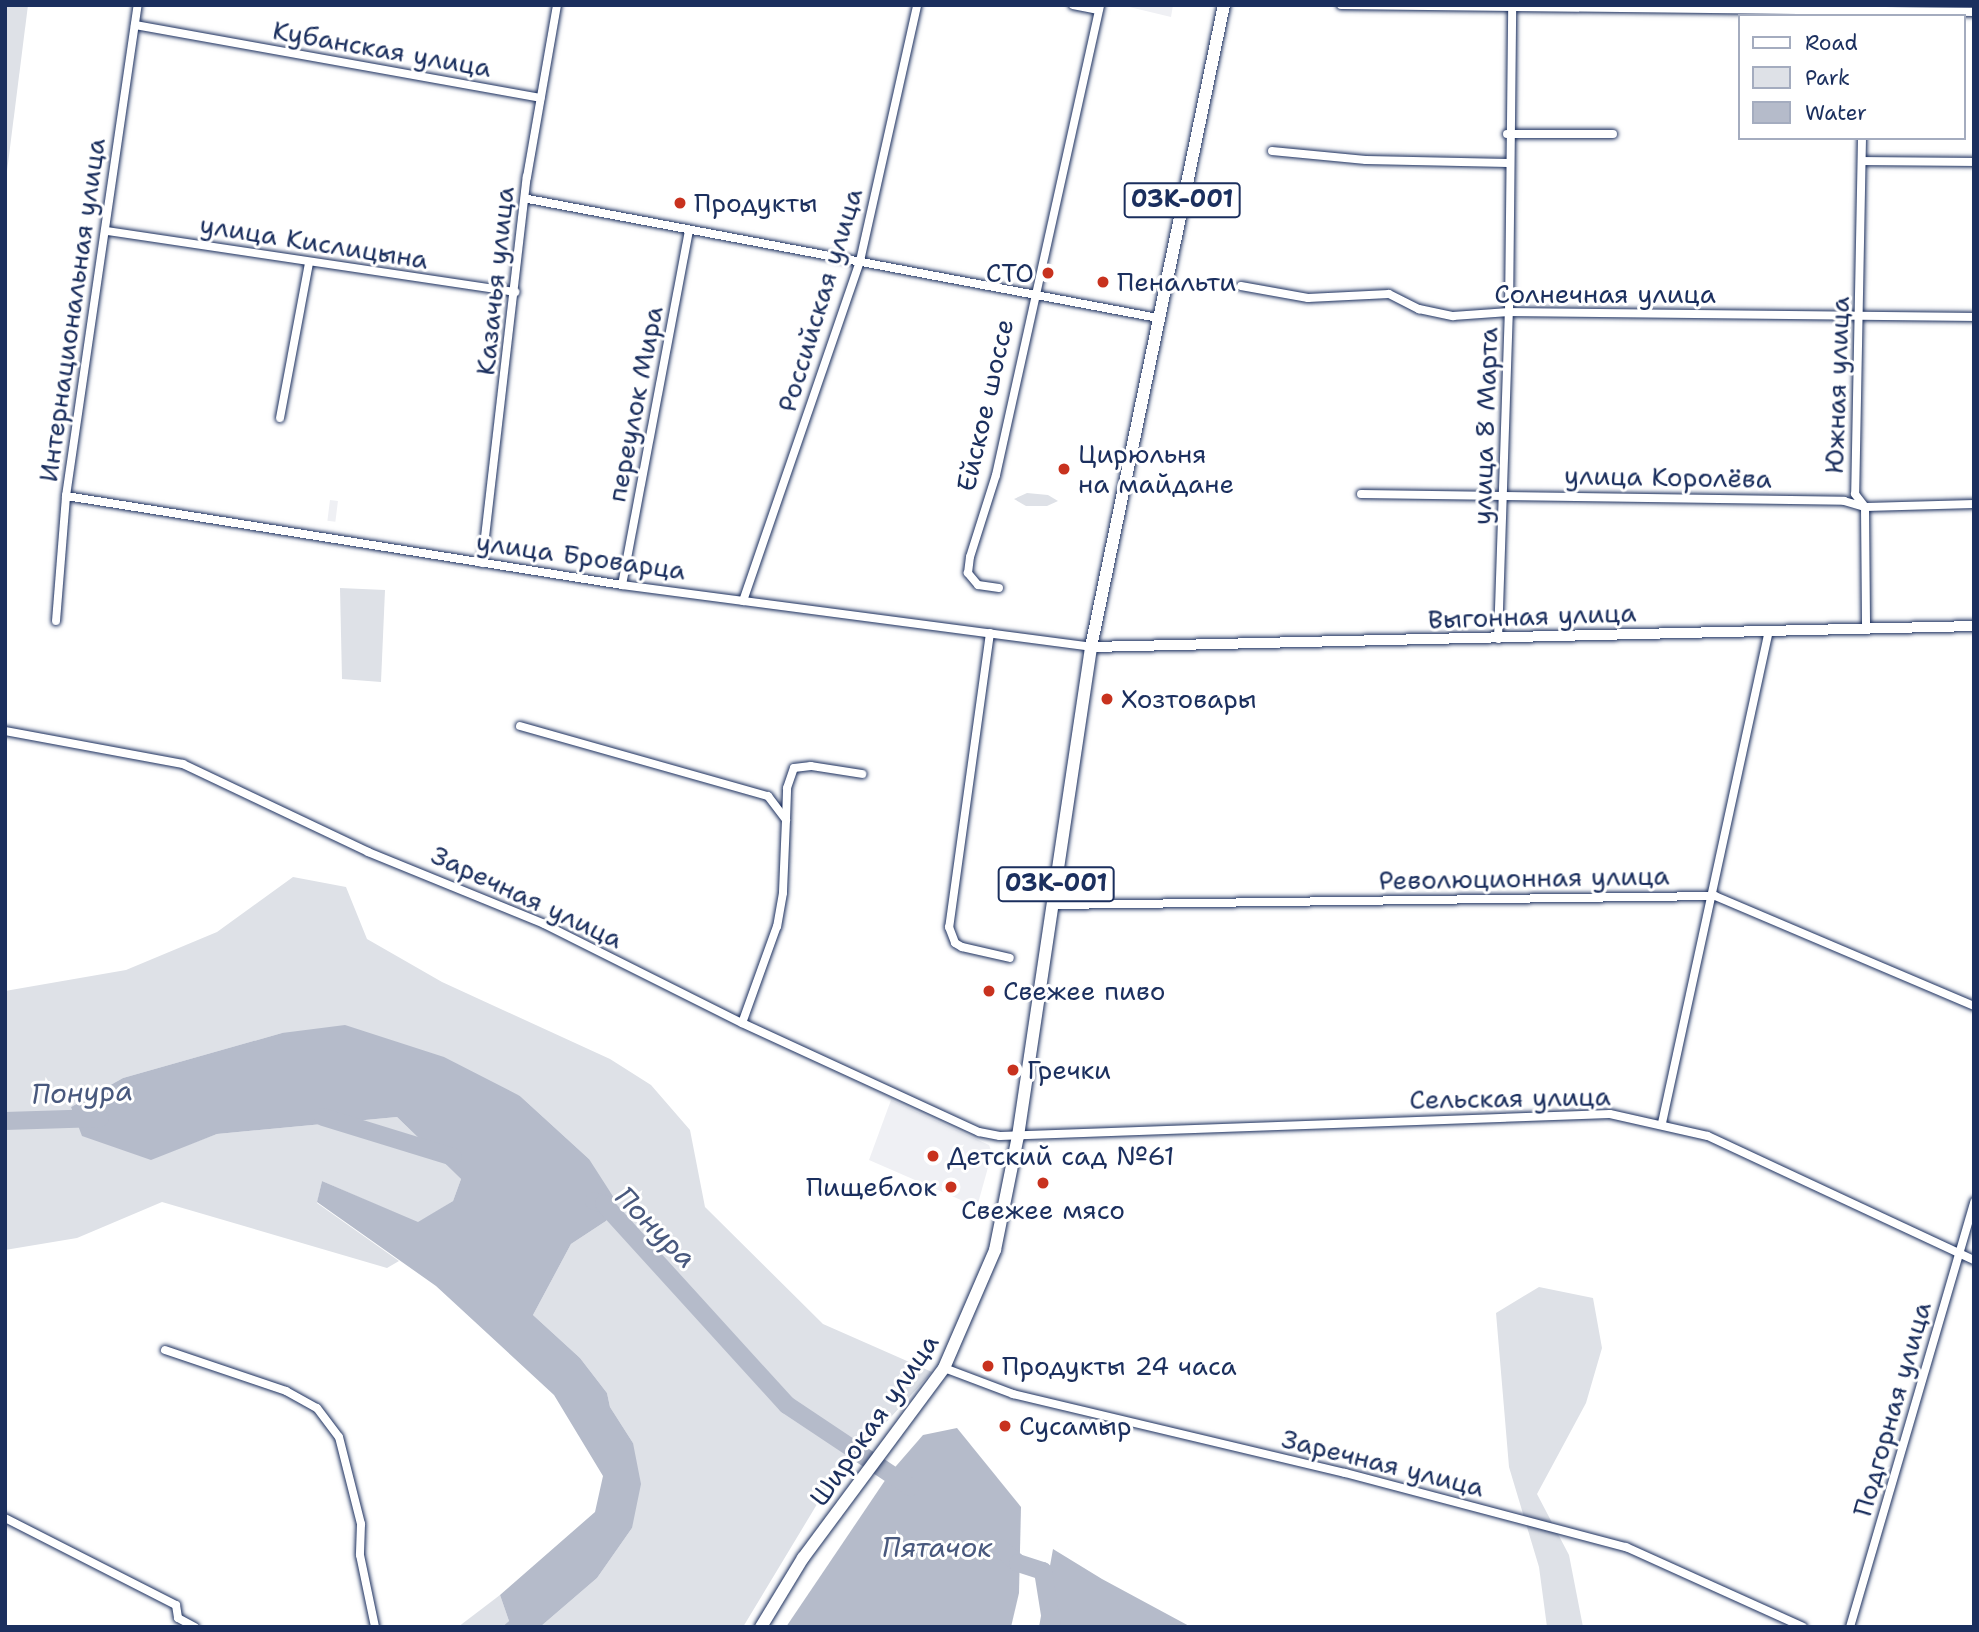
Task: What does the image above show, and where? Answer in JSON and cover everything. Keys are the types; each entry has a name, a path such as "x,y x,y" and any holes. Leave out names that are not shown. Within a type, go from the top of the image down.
{"main road":[{"name":"03К-001","path":"1091,647 1224,5"},
{"name":"Широкая улица","path":"761,1627 803,1558 944,1368 995,1250 1018,1136 1091,647"}],"street":[{"name":"Интернациональная улица","path":"56,621 66,496 107,231 138,5"},
{"name":"Казачья улица","path":"482,563 540,98 557,5"},
{"name":"Российская улица","path":"743,601 860,261 917,5"},
{"path":"1073,5 1100,8"},
{"path":"1341,5 1651,6 1974,12"},
{"name":"улица 8 Марта","path":"1498,639 1509,312 1507,134 1511,6"},
{"name":"Ейское шоссе","path":"999,588 978,585 968,573 969,565 996,475 1033,295 1100,8"},
{"name":"Кубанская улица","path":"135,25 540,98"},
{"path":"1507,134 1613,134"},
{"name":"Южная улица","path":"1862,140 1861,316 1855,494 1865,507 1866,629"},
{"path":"1272,151 1366,160 1507,163"},
{"path":"1862,161 1974,162"},
{"path":"528,199 1158,318"},
{"name":"улица Кислицына","path":"107,231 516,292"},
{"name":"переулок Мира","path":"622,585 689,231"},
{"path":"280,418 309,263"},
{"name":"Солнечная улица","path":"1241,286 1308,298 1389,295 1419,309 1453,316 1509,312 1974,317"},
{"name":"улица Королёва","path":"1361,494 1843,501 1865,507 1974,504"},
{"name":"улица Броварца","path":"66,496 622,585 1091,647"},
{"name":"Выгонная улица","path":"1091,647 1974,626"},
{"path":"1662,1123 1715,896 1769,631"},
{"path":"990,633 949,927 955,943 962,947 1010,958"},
{"path":"520,726 576,745 756,790 768,796 786,820"},
{"name":"Заречная улица","path":"5,731 183,764 368,852 544,925 742,1023 979,1132 1018,1136"},
{"path":"742,1023 777,926 783,893 787,788 794,768 811,766 862,774"},
{"name":"Революционная улица","path":"1052,905 1715,896 1974,1006"},
{"name":"Сельская улица","path":"1018,1136 1610,1114 1662,1123 1708,1136 1974,1260"},
{"name":"Подгорная улица","path":"1850,1627 1974,1202"},
{"path":"165,1350 286,1391 317,1408 338,1437 361,1524 360,1555 375,1627"},
{"name":"Заречная улица","path":"944,1368 1013,1394 1345,1474 1626,1547 1803,1627"},
{"path":"5,1518 176,1605 178,1618 172,1627"},
{"path":"178,1618 195,1627"}],"shaded area":[{"path":"1121,5 1173,5 1171,17"},
{"path":"330,500 338,501 335,522 327,521"},
{"path":"891,1100 989,1145 992,1153 977,1207 869,1160"}],"green space":[{"path":"5,5 28,5 5,187"},
{"path":"1027,493 1048,495 1058,501 1047,506 1026,506 1014,499"},
{"path":"340,588 385,590 381,682 342,679"},
{"path":"293,877 346,887 367,939 442,982 610,1059 651,1085 690,1130 705,1207 823,1324 932,1372 828,1486 743,1627 540,1627 597,1578 632,1528 633,1443 610,1407 607,1393 580,1358 533,1315 571,1244 606,1221 589,1159 520,1096 282,1033 123,1078 71,1107 185,1146 217,1134 397,1117 461,1179 453,1201 418,1223 322,1181 317,1203 399,1261 387,1268 162,1202 77,1238 5,1250 5,991 126,970 217,932"},
{"path":"1539,1287 1593,1298 1602,1348 1586,1403 1537,1494 1569,1555 1583,1627 1547,1627 1539,1567 1509,1467 1496,1313"},
{"path":"500,1595 509,1621 502,1627 458,1627"}],"water":[{"path":"345,1025 444,1057 520,1096 589,1159 616,1201 606,1221 571,1244 533,1315 580,1358 607,1393 610,1407 633,1443 641,1484 632,1528 597,1578 540,1627 502,1627 509,1621 500,1595 595,1512 603,1476 554,1395 436,1286 317,1202 322,1181 418,1222 453,1201 461,1179 397,1117 217,1134 151,1160 82,1136 71,1107 123,1078 282,1033"},
{"name":"Пятачок","path":"957,1428 1021,1507 1019,1593 1011,1627 786,1627 890,1473 923,1435"},
{"path":"1053,1549 1102,1579 1191,1627 1039,1627"}],"waterway":[{"name":"Понура","path":"323,1117 453,1157"},
{"name":"Понура","path":"5,1121 100,1118"},
{"name":"Понура","path":"594,1201 604,1204 787,1405 910,1487"},
{"name":"Понура","path":"1000,1548 1018,1563 1043,1571 1052,1627"}],"place":[{"name":"Продукты","path":"680,203"},
{"name":"СТО","path":"1048,273"},
{"name":"Пенальти","path":"1103,282"},
{"name":"Цирюльня на майдане","path":"1064,469"},
{"name":"Хозтовары","path":"1107,699"},
{"name":"Свежее пиво","path":"989,991"},
{"name":"Гречки","path":"1013,1070"},
{"name":"Детский сад №61","path":"933,1156"},
{"name":"Свежее мясо","path":"1043,1183"},
{"name":"Пищеблок","path":"951,1187"},
{"name":"Продукты 24 часа","path":"988,1366"},
{"name":"Сусамыр","path":"1005,1426"}]}
